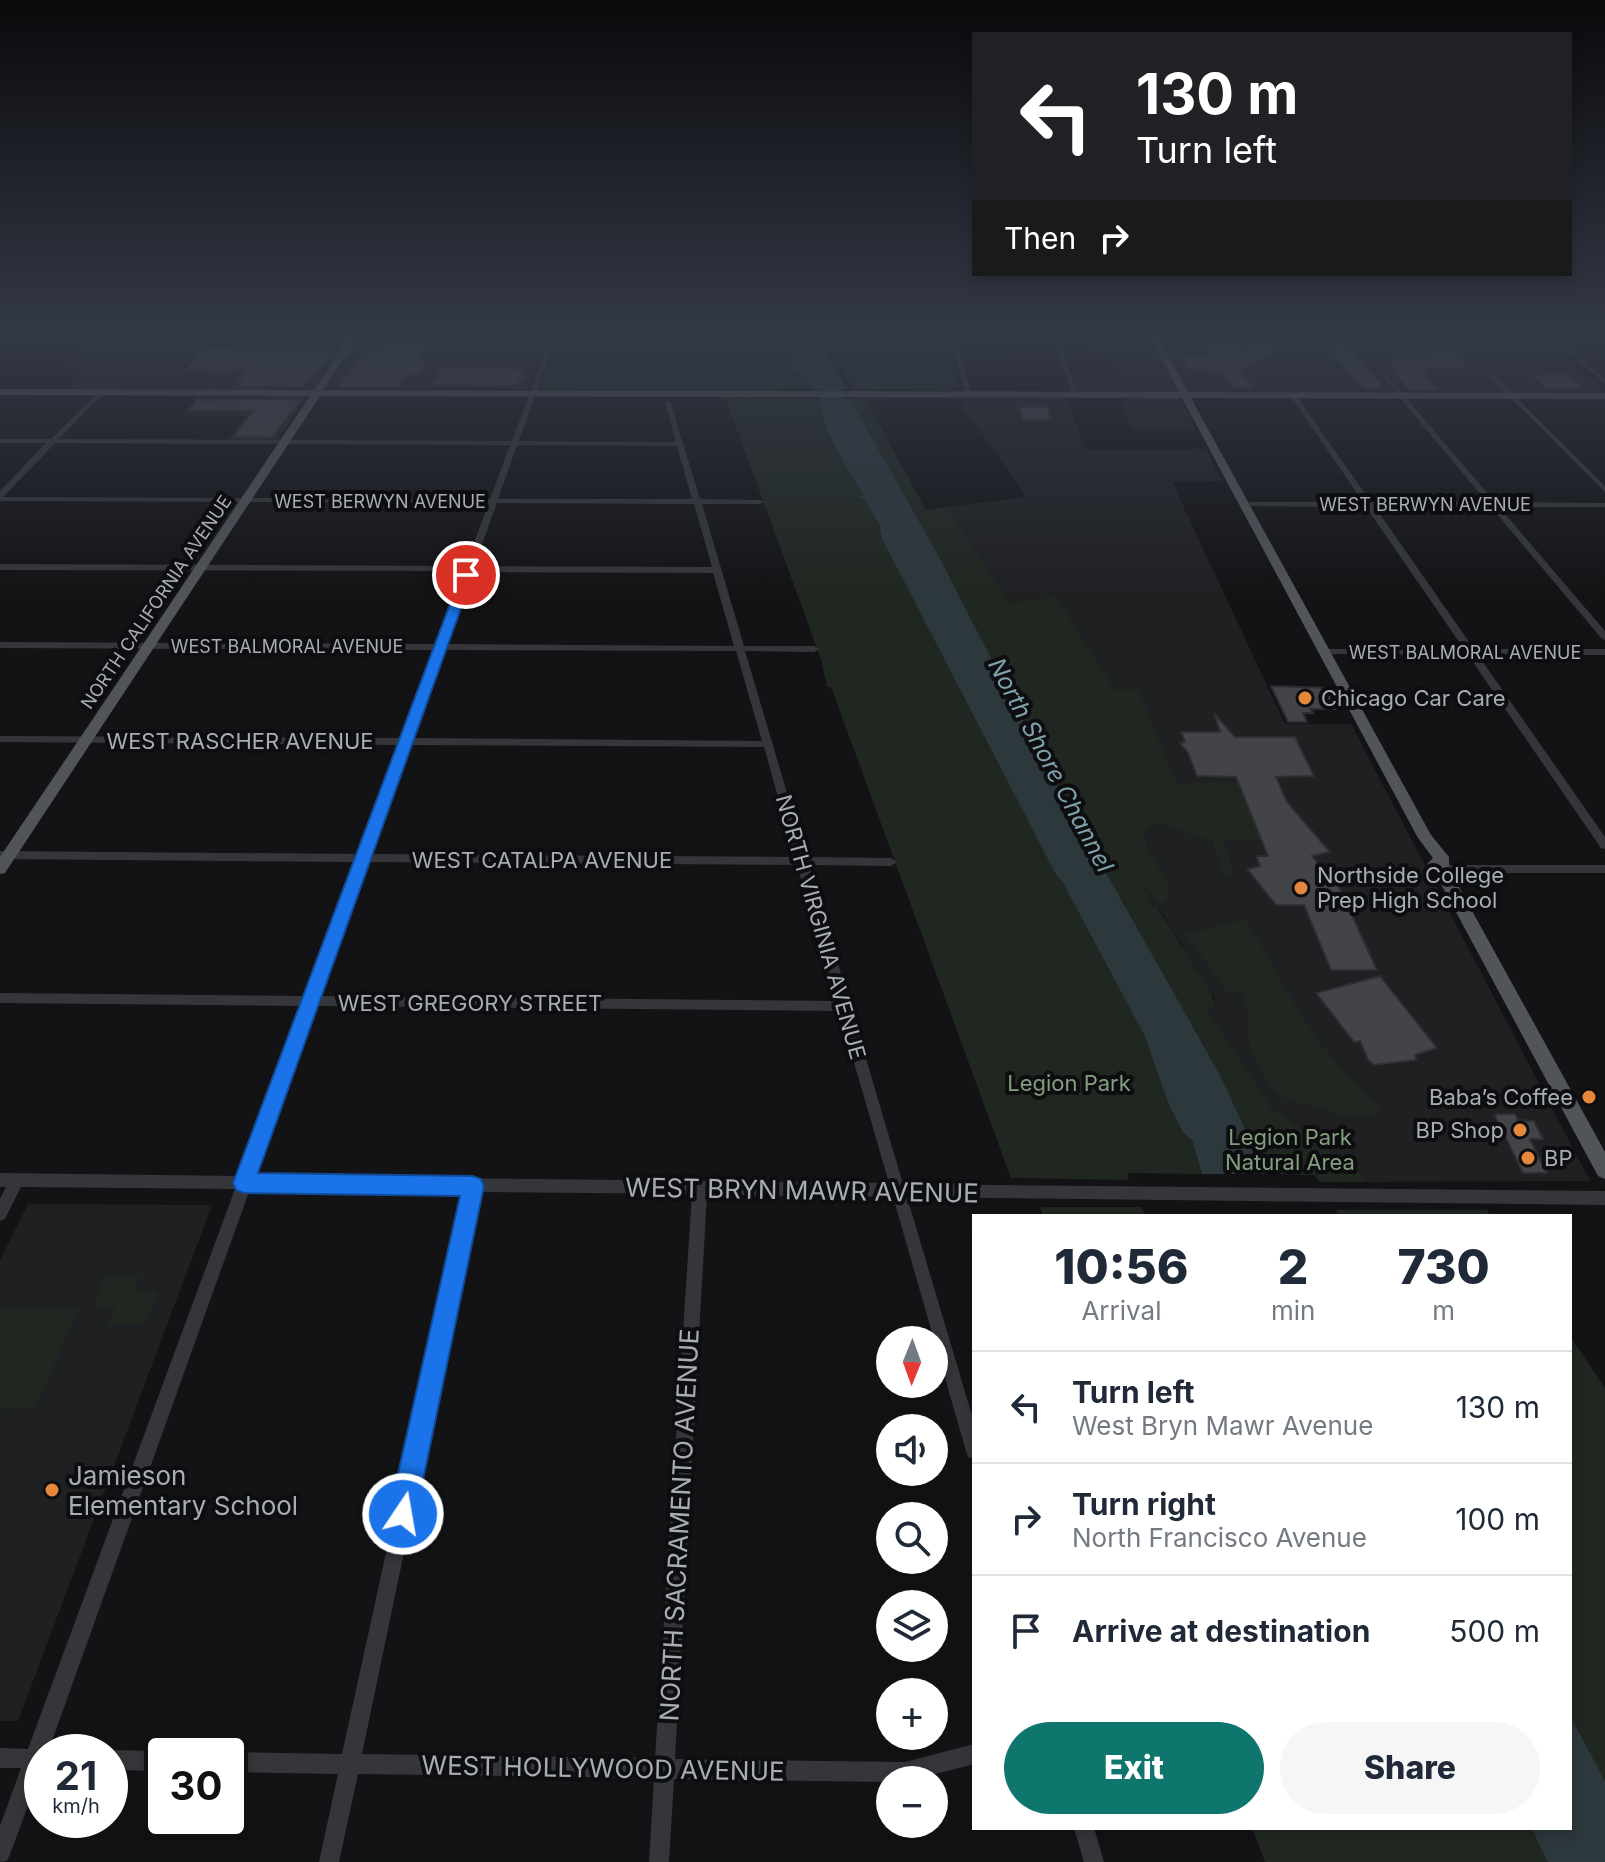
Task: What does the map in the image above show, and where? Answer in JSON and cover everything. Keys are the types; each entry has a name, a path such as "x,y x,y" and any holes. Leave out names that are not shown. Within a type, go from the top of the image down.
{"main road":[{"name":"NORTH CALIFORNIA AVENUE","path":"0,869 4,855 86,740 298,422"},
{"path":"1201,422 1425,838 1422,844 1428,857 1441,869 1605,1170"}],"street":[{"path":"0,497 72,422"},
{"path":"47,1734 244,1183 523,422"},
{"name":"NORTH VIRGINIA AVENUE","path":"674,422 972,1444"},
{"path":"1312,422 1605,845"},
{"path":"1424,422 1605,637"},
{"path":"1538,422 1605,490"},
{"path":"0,441 680,444"},
{"name":"WEST BERWYN AVENUE","path":"0,497 760,502"},
{"name":"WEST BERWYN AVENUE","path":"1245,504 1605,505"},
{"path":"0,567 716,570"},
{"name":"WEST BALMORAL AVENUE","path":"0,645 814,649"},
{"name":"WEST BALMORAL AVENUE","path":"1325,652 1605,652"},
{"name":"WEST RASCHER AVENUE","path":"0,739 767,744"},
{"name":"WEST CATALPA AVENUE","path":"4,855 891,862"},
{"path":"1441,869 1605,869"},
{"name":"WEST GREGORY STREET","path":"0,998 844,1006"},
{"name":"WEST BRYN MAWR AVENUE","path":"0,1180 1605,1198"},
{"path":"0,1214 17,1180"},
{"path":"329,1862 473,1186"},
{"name":"NORTH SACRAMENTO AVENUE","path":"659,1862 700,1189"},
{"name":"WEST HOLLYWOOD AVENUE","path":"248,1762 905,1772 972,1755"},
{"path":"0,1758 24,1759"},
{"path":"0,1854 24,1794"},
{"path":"1085,1830 1094,1862"}],"shaded area":[{"path":"241,422 290,422 277,440 228,440"},
{"path":"824,422 863,422 937,553 1054,780 1220,1075 1259,1159 1268,1163 1299,1214 1260,1174 1281,1214 1221,1214 1202,1174 1192,1140 1183,1133 1169,1105 1145,1037 1056,875 882,539 879,524 865,500 858,497 863,495"},
{"path":"974,422 1075,422 1086,450 1206,449 1222,481 1172,482 1285,724 1351,724 1590,1181 1366,1182 1363,1175 1271,1107 1260,1094 1206,1010 1215,1000 1211,992 1158,907 1153,908 1145,895 1008,602 947,507 1026,497"},
{"path":"1129,422 1192,422 1197,431 1133,431"},
{"name":"Jamieson Elementary School","path":"28,1204 212,1205 18,1721 0,1721 0,1260"},
{"path":"1572,1720 1605,1781 1605,1862 1548,1862 1532,1830 1572,1830"}],"green space":[{"name":"Legion Park","path":"734,422 827,422 837,450 863,496 859,498 865,499 879,524 882,539 1056,875 1145,1037 1169,1105 1183,1133 1192,1140 1202,1174 1127,1173 1129,1180 1011,1178 831,687 827,687 821,659"},
{"name":"Legion Park Natural Area","path":"863,422 878,422 926,510 947,507 1009,603 1056,597 1114,690 1138,690 1177,784 1240,782 1261,840 1223,840 1234,873 1225,875 1212,839 1155,825 1146,828 1145,838 1151,855 1166,879 1169,896 1163,905 1143,887 1153,908 1157,907 1211,992 1215,1006 1207,1011 1271,1107 1363,1175 1366,1182 1319,1182 1315,1175 1275,1174 1268,1163 1259,1160 1220,1075 1054,780 937,553"},
{"path":"1246,919 1295,1006 1323,1047 1380,1111 1353,1118 1340,1116 1288,1100 1265,1078 1249,1043 1248,1008 1244,999 1240,993 1226,991 1186,934"},
{"path":"1040,1207 1141,1207 1144,1214 1042,1214"},
{"path":"1336,1210 1487,1210 1489,1214 1338,1214"},
{"path":"106,1274 139,1275 133,1291 158,1291 145,1324 108,1324 116,1306 93,1306"},
{"path":"78,1309 35,1408 0,1409 0,1310"},
{"path":"1572,1339 1605,1388 1605,1783 1572,1722"},
{"path":"1253,1830 1532,1830 1548,1862 1265,1862"}],"pier":[{"path":"1198,1174 1280,1174 1303,1214 1217,1214"}],"building":[{"path":"245,422 284,422 272,437 233,437"},
{"name":"Chicago Car Care","path":"1271,686 1327,688 1338,709 1310,709 1313,713 1303,713 1307,722 1288,722"},
{"name":"Northside College Prep High School","path":"1214,713 1235,737 1295,737 1314,776 1276,777 1287,802 1330,852 1312,856 1331,880 1336,880 1377,970 1331,970 1304,905 1276,905 1247,869 1260,866 1256,856 1268,856 1236,777 1197,776 1188,753 1180,743 1185,742 1181,732 1220,732"},
{"path":"1380,976 1437,1048 1415,1055 1417,1060 1374,1065 1368,1060 1360,1041 1354,1042 1316,993"},
{"path":"1494,1114 1515,1114 1518,1120 1534,1121 1543,1139 1530,1139 1547,1173 1523,1173"}],"place":[{"name":"Chicago Car Care","path":"1305,698"},
{"name":"Northside College Prep High School","path":"1301,888"},
{"name":"Baba’s Coffee","path":"1589,1097"},
{"name":"BP Shop","path":"1520,1130"},
{"name":"BP","path":"1528,1158"},
{"name":"Jamieson Elementary School","path":"52,1490"}],"route":[{"path":"403,1514 473,1186 244,1183 466,575"}],"water label":[{"name":"North Shore Channel","path":"1051,765"}]}
